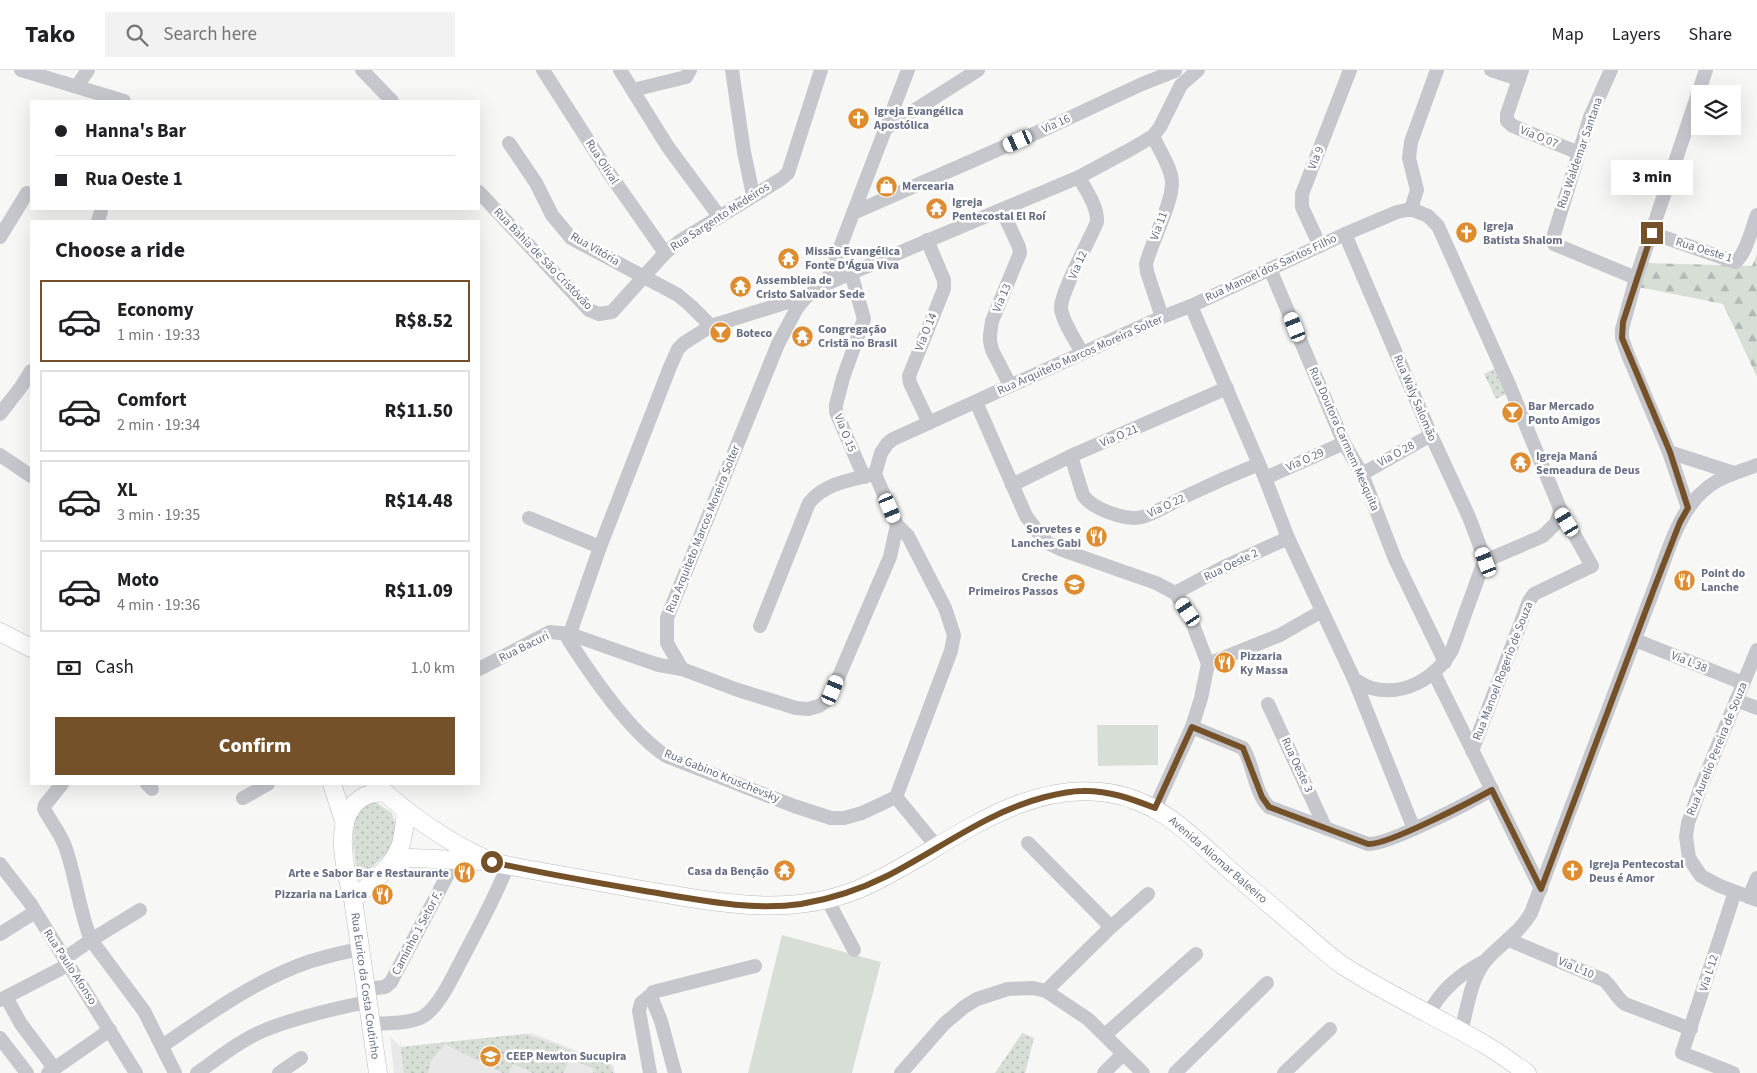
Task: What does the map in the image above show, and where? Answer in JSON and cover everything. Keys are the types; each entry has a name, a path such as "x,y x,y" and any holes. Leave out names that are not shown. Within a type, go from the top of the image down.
{"main road":[{"path":"0,632 30,647"},
{"path":"332,785 345,824"},
{"name":"Avenida Aliomar Baleeiro","path":"380,788 435,833 500,863 723,904 770,906 799,904 827,899 856,890 887,876 983,821 1032,801 1082,790 1110,793 1133,799 1155,808 1175,821 1339,963 1428,1015 1488,1046 1527,1073"},
{"name":"Rua Eurico da Costa Coutinho","path":"378,1073 343,847 345,824 351,809 358,800 380,788"},
{"name":"Rua Eurico da Costa Coutinho","path":"352,899 371,884 391,863 401,844 406,810"},
{"path":"391,863 411,858 456,859 500,863"}],"street":[{"path":"21,70 121,100"},
{"path":"77,86 88,70"},
{"path":"362,70 391,100"},
{"name":"Rua Olival","path":"543,70 609,173 665,253"},
{"path":"620,70 668,147 719,216"},
{"path":"633,90 686,77 690,70"},
{"path":"732,70 744,152 753,195"},
{"name":"Rua Sargento Medeiros","path":"612,312 665,253 680,240 781,179 789,169 821,70"},
{"path":"826,284 908,70"},
{"path":"885,129 978,70"},
{"path":"1153,136 1181,85 1198,70"},
{"name":"Via 9","path":"1320,246 1302,208 1302,194 1350,70"},
{"path":"1354,679 1369,687 1394,691 1406,688 1434,673 1445,662 1452,650 1482,567 1492,558 1543,536 1556,523 1560,511 1508,382 1438,226 1428,216 1411,209 1417,190 1409,158 1411,142 1437,70"},
{"path":"1491,70 1521,75"},
{"name":"Rua Waldemar Santana","path":"1611,70 1590,118 1553,236 1554,244 1636,278"},
{"path":"1688,508 1670,452 1622,338 1623,322 1636,278 1706,70"},
{"path":"1175,71 1181,85"},
{"name":"Via 16","path":"853,213 1175,71"},
{"name":"Via O 07","path":"1521,75 1507,114 1507,121 1513,126 1579,153"},
{"name":"Rua Arquiteto Marcos Moreira Solter","path":"570,634 600,547 674,357 684,343 711,326 807,296 826,284 851,273 1079,177 1153,136"},
{"name":"Via 11","path":"1153,136 1172,182 1169,198 1146,264 1162,317"},
{"name":"Rua Vitória","path":"509,143 536,183 552,215 571,238 678,295 711,326"},
{"name":"Via 12","path":"1079,177 1094,205 1097,213 1097,222 1065,294 1061,308 1082,353"},
{"path":"0,236 27,193"},
{"name":"Rua Bahia de São Cristóvão","path":"480,193 589,310 604,314 612,312"},
{"name":"Rua Manoel dos Santos Filho","path":"1411,209 1397,212 1345,234 1191,306 1260,464 1288,538 1354,679 1414,829"},
{"name":"Via 13","path":"1002,210 1020,253 992,321 990,341 1010,385"},
{"name":"Rua Oeste 1","path":"1652,233 1735,262 1744,252 1757,215"},
{"name":"Rua Waly Salomão","path":"1345,234 1431,435 1469,517 1486,562"},
{"name":"Via O 14","path":"927,240 944,280 944,289 909,376 910,383 929,422"},
{"name":"Rua Doutora Carmem Mesquita","path":"1270,269 1344,443 1362,474 1395,559 1445,662"},
{"name":"Via O 15","path":"851,273 864,319 842,378 836,412 870,475"},
{"name":"Rua Arquiteto Marcos Moreira Solter","path":"682,669 667,643 667,618 778,344 797,308 807,296"},
{"name":"Rua Arquiteto Marcos Moreira Solter","path":"870,475 887,444 893,439 1162,317 1191,306"},
{"path":"0,414 26,390 30,375"},
{"name":"Via O 21","path":"1012,484 1226,388"},
{"path":"976,402 1026,516 1033,528 1048,543 1062,550 1156,583 1175,593 1188,612 1208,664 1201,698 1192,727 1155,808"},
{"name":"Via O 28","path":"1362,474 1431,435"},
{"name":"Via O 29","path":"1265,478 1344,443"},
{"path":"1670,452 1734,473"},
{"path":"0,455 30,475"},
{"name":"Via O 22","path":"1071,456 1083,495 1086,499 1100,508 1132,517 1146,515 1222,479 1260,464"},
{"path":"1428,1015 1445,989 1468,979 1524,925 1532,913 1674,537 1688,508 1706,488 1718,480 1757,465"},
{"path":"760,626 809,503 819,493 838,483 870,475 897,525 908,536 946,608 954,635 950,651 896,797 937,847"},
{"name":"Rua Manoel Rogerio de Souza","path":"1472,751 1529,601 1534,594 1592,566 1560,511"},
{"path":"529,518 600,547"},
{"path":"570,634 659,665 682,669 738,690 796,708 808,709 825,702 833,690 890,556 897,525"},
{"name":"Rua Oeste 2","path":"1175,593 1224,567 1288,538"},
{"path":"1208,664 1280,636 1322,611"},
{"name":"Rua Bacuri","path":"480,668 550,632 570,634"},
{"name":"Rua Gabino Kruschevsky","path":"570,634 568,639 575,650 624,715 656,749 666,756 794,806 831,818 844,818 862,813 896,797"},
{"name":"Via L 38","path":"1635,640 1743,683"},
{"name":"Rua Aurelio Pereira de Souza","path":"1753,899 1701,876 1689,858 1686,837 1688,823 1700,789 1757,650"},
{"path":"1434,673 1541,889"},
{"path":"1736,700 1757,708"},
{"name":"Rua Oeste 3","path":"1268,704 1325,827"},
{"path":"1192,727 1243,748 1262,797 1269,807 1368,844 1374,845 1414,829 1492,790"},
{"path":"61,785 45,805 44,809 53,822 65,848 91,940 144,1011 175,1073"},
{"path":"243,798 266,785"},
{"path":"1028,842 1111,927"},
{"name":"Caminho 1 Setor F.","path":"197,1073 246,1040 269,1028 314,1015 385,987 391,982 456,859"},
{"path":"371,1024 417,1020 433,1007 447,987 492,901 500,863"},
{"name":"Rua Paulo Afonso","path":"0,864 30,903 136,1073"},
{"path":"1753,899 1757,878"},
{"name":"Via L 12","path":"1733,1073 1682,1053 1735,892"},
{"path":"1046,991 1111,927 1148,894"},
{"path":"827,899 854,950"},
{"path":"110,1030 51,1070 3,998 66,962 91,940 140,910"},
{"path":"0,934 35,912"},
{"name":"Via L 10","path":"1508,940 1604,980 1625,1004 1691,1029"},
{"path":"162,1046 225,1004 269,979 310,961 360,949"},
{"path":"1105,1035 1196,954"},
{"path":"650,1073 639,1011 641,1003 655,991 755,966"},
{"path":"1461,1031 1468,979"},
{"path":"1175,1073 1267,983"},
{"path":"901,1073 944,1024 964,1007 977,999 1008,989 1033,988 1046,991 1088,1019 1143,1073"},
{"path":"652,994 652,1000 663,1027 675,1073"},
{"path":"1284,1073 1330,1030"},
{"path":"0,1038 27,1073"},
{"path":"1104,1073 1123,1054"},
{"path":"280,1073 301,1058"}],"shaded area":[{"name":"CEEP Newton Sucupira","path":"532,1033 613,1065 615,1073 394,1073 390,1036 401,1047"}],"green space":[{"path":"1757,254 1757,377 1723,304 1638,287 1647,263 1752,266"},
{"path":"1498,367 1510,392 1496,399 1484,374"},
{"path":"1097,725 1158,725 1158,765 1098,766"},
{"path":"375,802 392,813 397,831 393,847 358,881 353,844 354,816 364,805"},
{"path":"782,935 881,962 852,1073 748,1073"},
{"name":"CEEP Newton Sucupira","path":"398,1027 401,1047 525,1034 610,1064 613,1073 593,1073 594,1069 570,1059 563,1073 533,1073 513,1064 509,1073 503,1073 445,1044 431,1061 428,1073 404,1073"},
{"path":"1022,1033 1034,1038 1025,1073 995,1073"}],"place":[{"name":"Igreja Evangélica Apostólica","path":"858,118"},
{"name":"Mercearia","path":"886,186"},
{"name":"Igreja Pentecostal El Roí","path":"936,209"},
{"name":"Igreja Batista Shalom","path":"1467,233"},
{"name":"Missão Evangélica Fonte D'Água Viva","path":"789,258"},
{"name":"Assembleia de Cristo Salvador Sede","path":"740,287"},
{"name":"Boteco","path":"720,333"},
{"name":"Congregação Cristã no Brasil","path":"802,336"},
{"name":"Bar Mercado Ponto Amigos","path":"1512,413"},
{"name":"Igreja Maná Semeadura de Deus","path":"1520,463"},
{"name":"Sorvetes e Lanches Gabi","path":"1097,536"},
{"name":"Point do Lanche","path":"1685,580"},
{"name":"Creche Primeiros Passos","path":"1074,584"},
{"name":"Pizzaria Ky Massa","path":"1224,663"},
{"name":"Casa da Benção","path":"785,871"},
{"name":"Igreja Pentecostal Deus é Amor","path":"1573,871"},
{"name":"Arte e Sabor Bar e Restaurante","path":"465,873"},
{"name":"Pizzaria na Larica","path":"383,894"},
{"name":"CEEP Newton Sucupira","path":"490,1056"}],"route":[{"path":"492,862 723,904 770,906 799,904 827,899 856,890 887,876 983,821 1032,801 1082,790 1110,793 1133,799 1155,808 1192,727 1243,748 1262,797 1269,807 1368,844 1374,845 1414,829 1492,790 1541,889 1655,586 1680,522 1688,508 1670,452 1622,338 1623,322 1652,233"}]}
